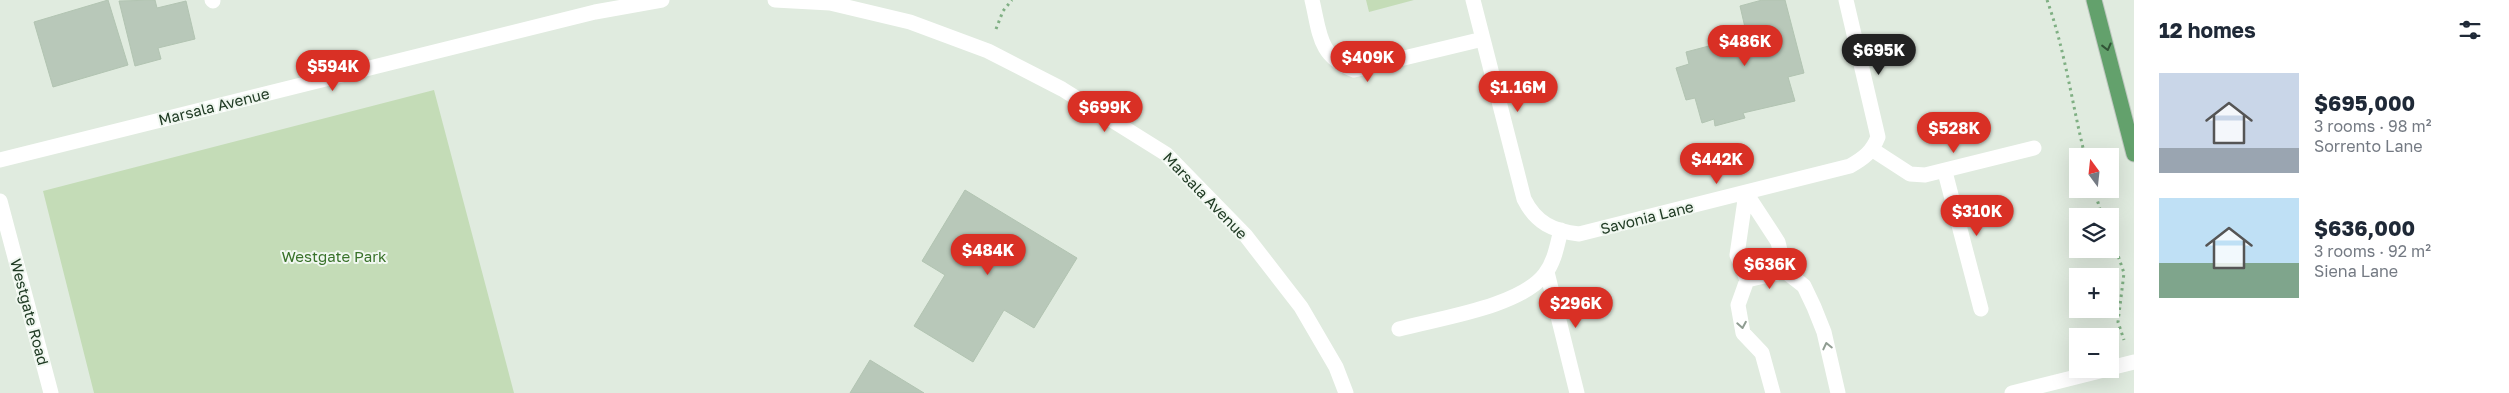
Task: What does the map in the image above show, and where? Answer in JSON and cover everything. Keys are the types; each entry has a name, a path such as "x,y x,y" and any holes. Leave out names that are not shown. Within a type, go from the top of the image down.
{"main road":[{"path":"2094,0 2134,154"}],"street":[{"name":"Marsala Avenue","path":"0,160 560,20 655,0"},
{"name":"Marsala Avenue","path":"775,0 830,3 910,22 988,51 1062,88 1166,154 1246,236 1301,307 1336,367 1346,393"},
{"path":"1312,0 1323,44 1330,56 1338,64 1354,70 1372,68 1483,39"},
{"name":"Savonia Lane","path":"1473,0 1524,199 1532,216 1546,225 1579,234 1592,232 1850,166 1873,150"},
{"path":"1846,0 1856,47 1875,115 1878,137 1873,150 1910,174 1925,175 1945,172 2034,148"},
{"path":"1945,172 1981,309"},
{"path":"1746,193 1778,242 1786,271 1804,286 1824,332 1838,393"},
{"path":"1746,193 1737,255 1747,280 1738,305 1743,333 1762,353 1773,393"},
{"name":"Westgate Road","path":"0,201 51,393"},
{"path":"1399,329 1506,301 1528,290 1547,272 1555,255 1561,230"},
{"path":"1747,280 1786,271"},
{"path":"1547,272 1577,393"},
{"path":"2119,366 2132,363"},
{"path":"2012,393 2070,378"}],"path":[{"path":"988,51 1003,11 1012,0"},
{"path":"2047,0 2068,75 2074,112 2084,148"},
{"path":"2119,258 2124,273 2118,322 2132,363"}],"green space":[{"path":"1366,0 1414,0 1369,12"},
{"name":"Westgate Park","path":"434,90 514,393 94,393 43,191"}],"building":[{"path":"108,0 128,65 53,87 34,22"},
{"path":"155,0 157,8 186,1 195,39 158,48 161,59 135,66 119,1"},
{"path":"1762,0 1785,0 1804,73 1788,77 1795,101 1743,113 1745,118 1715,126 1714,119 1702,123 1695,98 1686,100 1676,68 1689,64 1686,52 1747,36 1740,6"},
{"path":"965,190 1077,258 1034,328 1004,310 973,362 914,326 945,275 922,261"},
{"path":"870,360 924,393 850,393"}]}
